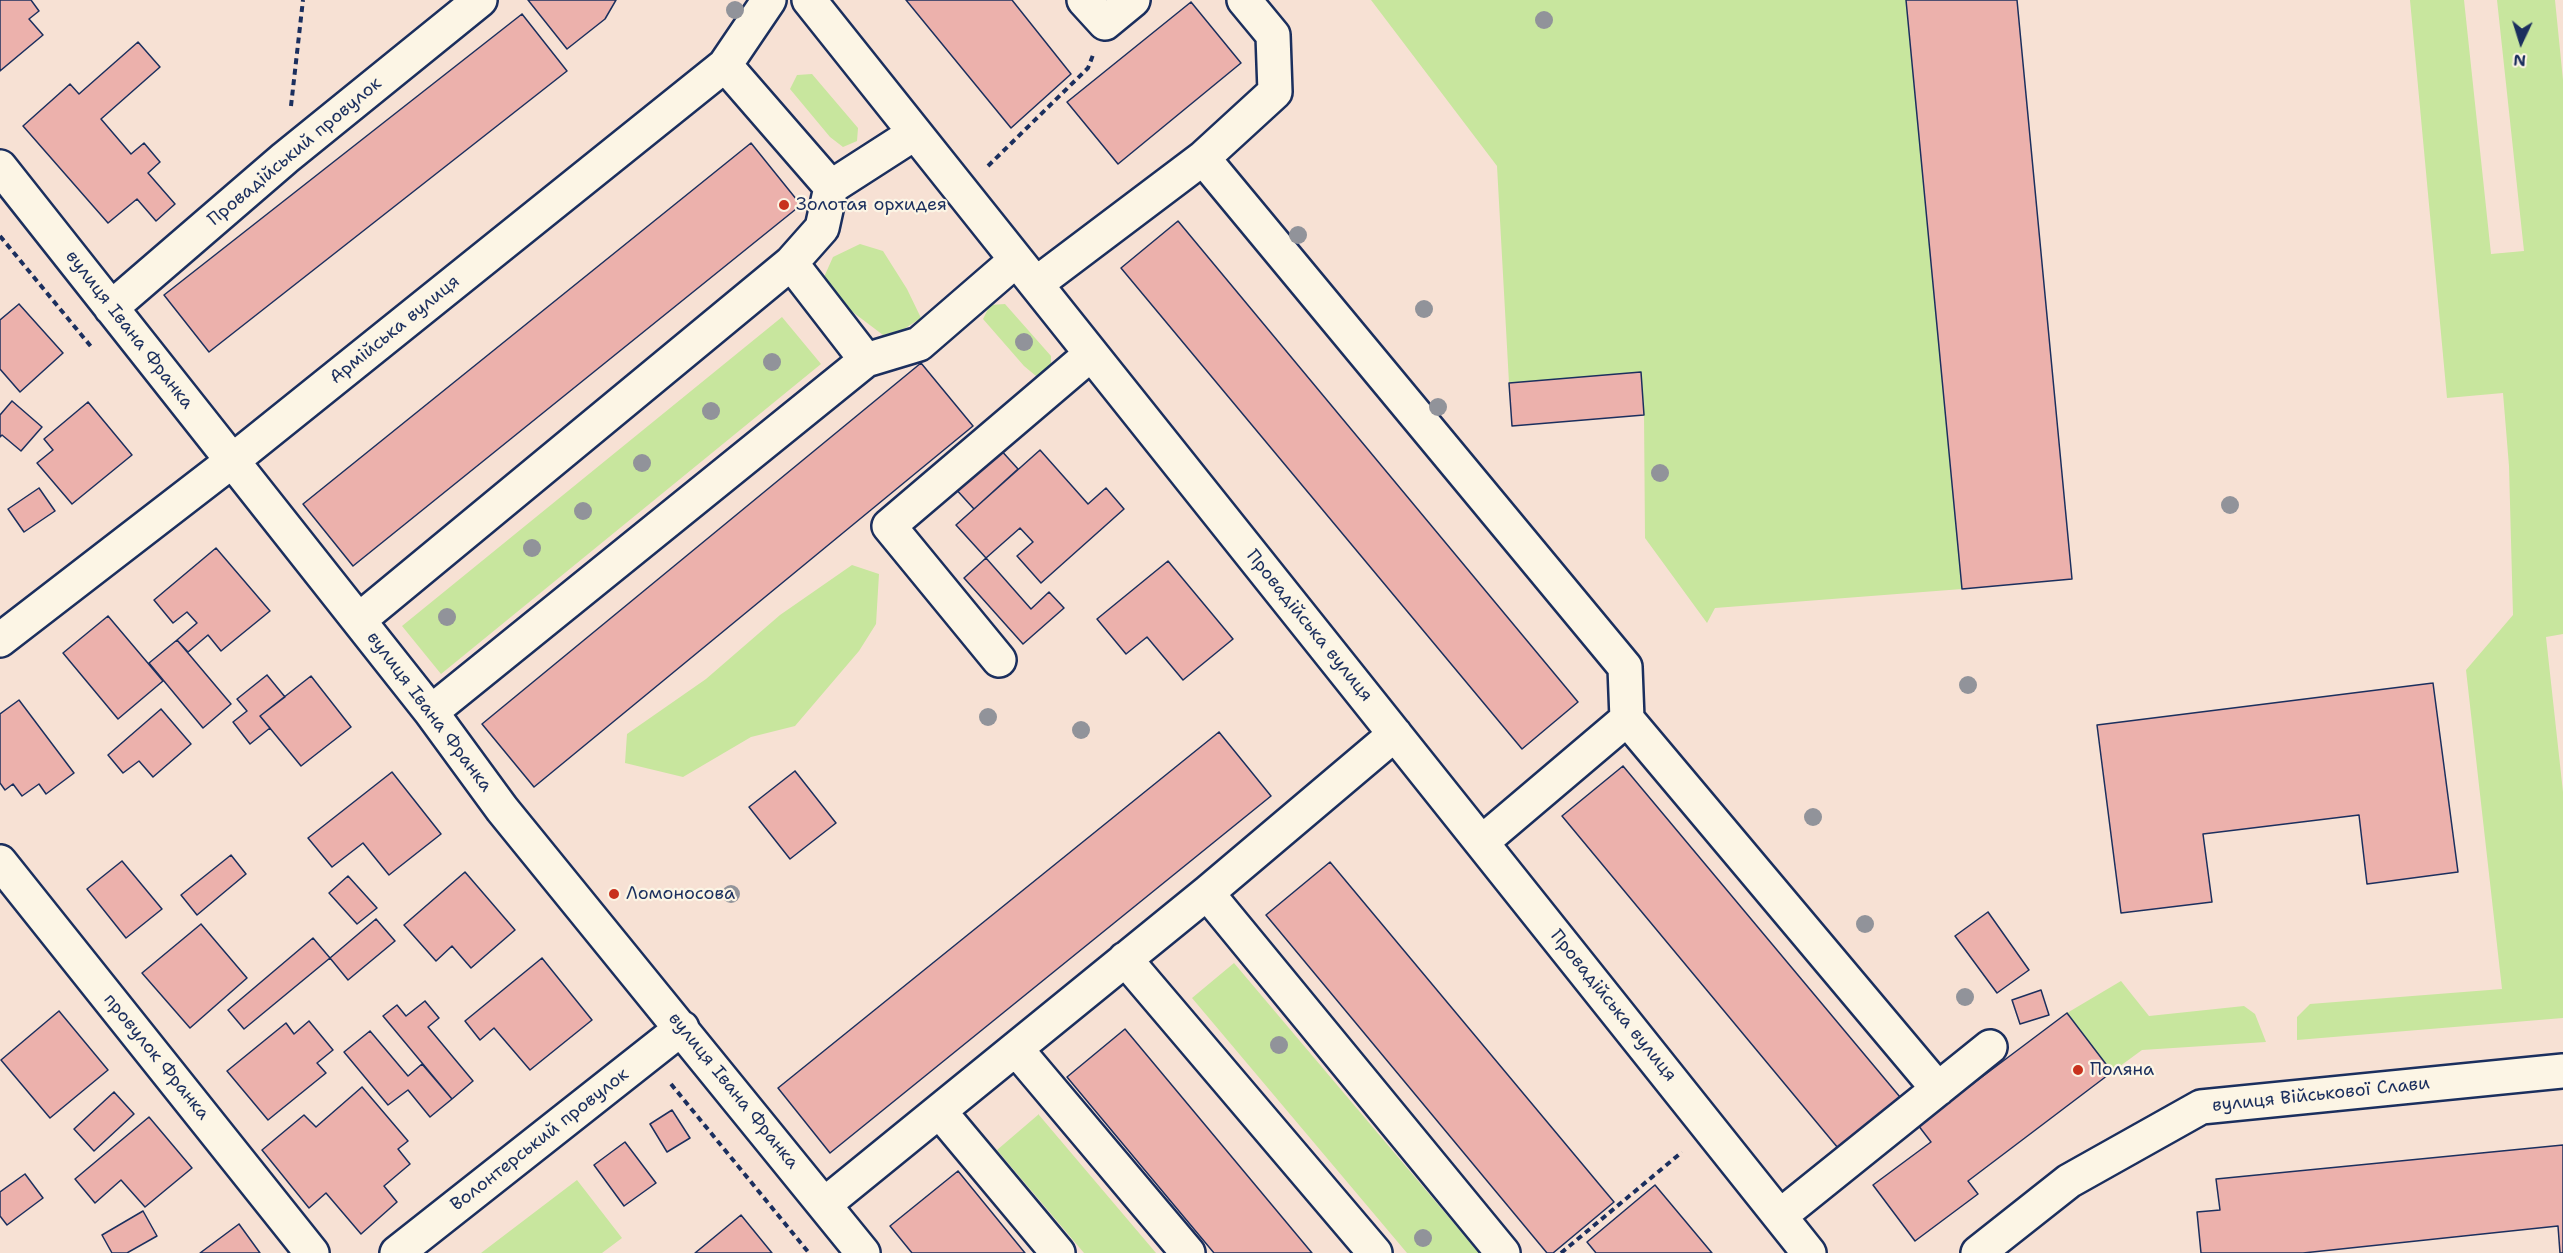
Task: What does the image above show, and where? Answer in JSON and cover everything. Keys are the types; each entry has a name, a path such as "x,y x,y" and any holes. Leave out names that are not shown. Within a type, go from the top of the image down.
{"street":[{"name":"Провадійський провулок","path":"111,308 285,158 480,0"},
{"name":"Армійська вулиця","path":"0,640 232,461 724,65 769,0"},
{"name":"Провадійська вулиця","path":"809,0 1809,1253"},
{"path":"1095,12 1133,0"},
{"path":"431,712 866,360 919,344 1203,158 1275,92 1273,35 1244,0"},
{"path":"724,65 831,187"},
{"path":"359,620 791,263 822,228 831,187 915,133"},
{"path":"1203,158 1625,667 1627,719 1938,1089"},
{"name":"вулиця Івана Франка","path":"0,167 431,712 502,809 863,1253"},
{"path":"791,263 866,360"},
{"path":"999,660 889,526 1091,354"},
{"path":"1482,842 1627,719"},
{"path":"825,1204 1207,893 1395,734"},
{"name":"провулок Франка","path":"0,861 312,1253"},
{"path":"1207,893 1503,1253"},
{"path":"1125,959 1375,1253"},
{"name":"Волонтерський провулок","path":"398,1253 682,1028"},
{"path":"1780,1216 1990,1047"},
{"path":"1016,1049 1188,1253"},
{"name":"вулиця Військової Слави","path":"1978,1253 2069,1181 2201,1107 2563,1071"},
{"path":"940,1112 1058,1253"}],"path":[{"path":"285,158 303,0"},
{"path":"982,172 1088,68 1095,12"},
{"path":"1562,1253 1710,1128"}],"green space":[{"path":"1371,0 1906,0 1962,589 1715,608 1707,623 1645,538 1644,415 1641,373 1509,383 1497,166"},
{"path":"2410,0 2464,0 2491,254 2524,251 2497,0 2555,0 2563,80 2563,634 2546,637 2563,792 2563,1018 2297,1040 2297,1017 2310,1004 2502,989 2466,670 2513,615 2509,466 2503,393 2447,398"},
{"path":"812,74 858,128 857,141 843,147 830,137 790,89 797,75"},
{"path":"860,244 883,251 907,289 921,318 904,329 883,335 850,310 824,277 833,257"},
{"path":"1005,304 1051,356 1051,369 1036,376 1024,366 983,319 990,305"},
{"path":"782,317 821,364 441,674 402,626"},
{"path":"852,565 879,574 876,624 859,651 795,726 751,737 683,777 625,763 627,734 706,679 780,615"},
{"path":"1234,963 1479,1253 1407,1253 1192,998"},
{"path":"2121,981 2149,1016 2244,1006 2255,1014 2266,1042 2142,1050 2112,1072 2067,1013"},
{"path":"1039,1114 1156,1253 1084,1253 997,1150"},
{"path":"577,1180 622,1238 602,1253 481,1253"}],"building":[{"path":"0,0 31,0 39,11 29,19 43,35 0,71"},
{"path":"528,0 616,0 605,19 567,49"},
{"path":"906,0 1012,0 1071,74 1011,128"},
{"path":"1906,0 2017,0 2072,579 1962,589"},
{"path":"1191,2 1241,63 1118,164 1067,102"},
{"path":"522,14 567,71 209,352 164,295"},
{"path":"138,42 160,67 101,119 131,154 144,143 160,162 148,173 175,204 156,221 137,199 108,223 23,126 70,84 79,94"},
{"path":"751,143 801,205 353,566 303,504"},
{"path":"1178,221 1578,702 1522,749 1121,268"},
{"path":"19,304 63,353 20,392 0,369 0,320"},
{"path":"921,363 973,426 534,787 482,724"},
{"path":"1641,372 1644,415 1512,426 1509,383"},
{"path":"12,401 42,427 21,451 2,435 0,437 0,415"},
{"path":"88,402 132,455 72,504 37,463 53,450 44,439"},
{"path":"999,448 1018,469 974,509 954,487"},
{"path":"1040,450 1088,504 1106,488 1124,509 1041,583 1017,556 1033,542 1020,528 986,558 956,525"},
{"path":"39,488 55,511 24,532 8,509"},
{"path":"216,548 270,611 221,651 208,635 188,652 177,640 197,623 187,612 173,623 154,600"},
{"path":"986,558 1031,609 1049,592 1064,608 1023,644 964,578"},
{"path":"1168,561 1233,639 1183,680 1147,637 1126,654 1097,619"},
{"path":"108,616 163,681 118,719 63,653"},
{"path":"177,640 231,704 203,728 149,663"},
{"path":"267,675 285,697 260,716 270,728 250,744 233,722 247,711 237,699"},
{"path":"311,676 351,727 301,766 260,716"},
{"path":"2433,683 2458,872 2367,884 2359,815 2203,834 2212,902 2121,913 2097,725"},
{"path":"19,700 74,773 46,794 39,784 22,796 13,784 5,790 0,783 0,714"},
{"path":"161,709 191,744 153,777 139,761 123,773 108,755"},
{"path":"1219,732 1271,796 830,1153 778,1088"},
{"path":"1623,766 1900,1097 1838,1148 1562,816"},
{"path":"795,771 836,823 790,859 749,807"},
{"path":"392,772 441,834 389,875 363,843 332,867 308,838"},
{"path":"231,855 246,874 197,915 181,895"},
{"path":"122,861 162,909 126,938 87,889"},
{"path":"1330,862 1614,1202 1553,1253 1547,1253 1266,915"},
{"path":"465,872 515,930 471,968 452,946 436,961 404,925"},
{"path":"348,876 377,908 357,924 329,893"},
{"path":"1988,912 2029,970 1997,993 1955,936"},
{"path":"376,919 395,941 348,980 330,958"},
{"path":"201,924 247,978 190,1028 142,973"},
{"path":"313,938 330,958 244,1029 228,1010"},
{"path":"542,958 592,1020 530,1070 494,1028 480,1040 465,1021"},
{"path":"2041,990 2049,1015 2020,1024 2012,1000"},
{"path":"425,1001 439,1018 428,1027 473,1081 452,1099 383,1016 397,1005 406,1016"},
{"path":"59,1011 108,1070 50,1118 1,1060"},
{"path":"2067,1013 2112,1072 1968,1181 1978,1194 1915,1241 1873,1185 1931,1142 1918,1125"},
{"path":"309,1021 333,1050 317,1063 326,1073 268,1120 227,1071 286,1023 294,1034"},
{"path":"1125,1029 1312,1253 1214,1253 1067,1077"},
{"path":"370,1031 408,1076 422,1064 452,1099 430,1117 408,1090 388,1105 344,1052"},
{"path":"362,1087 408,1141 398,1149 410,1164 384,1186 397,1202 361,1234 326,1193 309,1208 262,1150 304,1115 316,1127"},
{"path":"114,1092 134,1114 94,1151 74,1129"},
{"path":"672,1110 690,1138 667,1152 650,1124"},
{"path":"149,1117 192,1168 145,1207 121,1180 95,1203 75,1179"},
{"path":"625,1142 656,1183 624,1206 594,1165"},
{"path":"2563,1145 2563,1253 2560,1253 2558,1226 2303,1253 2201,1253 2197,1212 2220,1210 2216,1179"},
{"path":"958,1171 1025,1253 912,1253 890,1226"},
{"path":"25,1174 43,1198 7,1225 0,1216 0,1192"},
{"path":"1655,1185 1712,1253 1596,1253 1587,1242"},
{"path":"143,1211 157,1236 127,1253 112,1253 102,1235"},
{"path":"741,1215 772,1253 695,1253"},
{"path":"239,1224 260,1253 200,1253"}],"place":[{"name":"Золотая орхидея","path":"784,205"},
{"name":"Ломоносова","path":"614,894"},
{"name":"Поляна","path":"2078,1070"}]}
